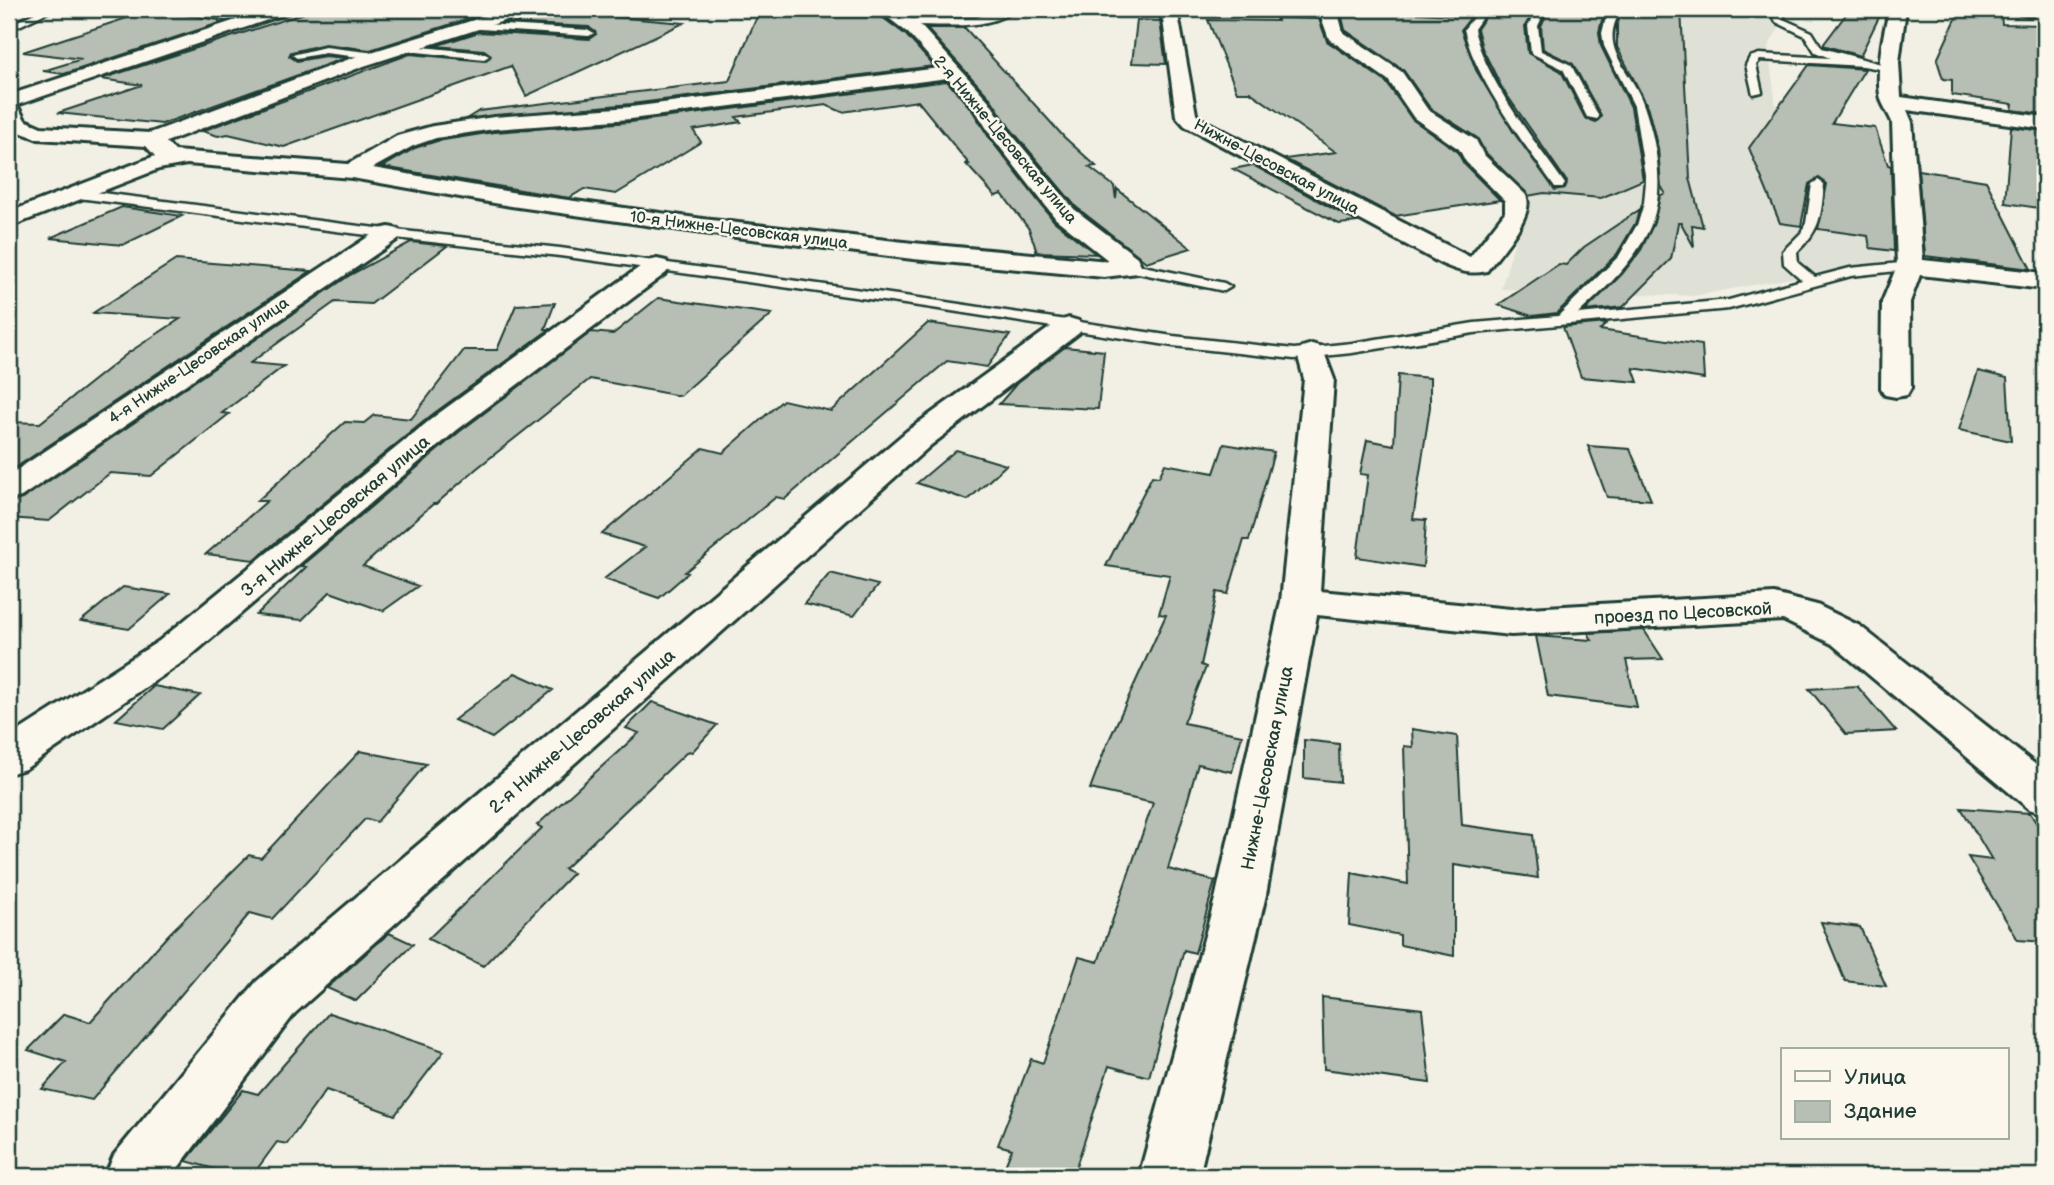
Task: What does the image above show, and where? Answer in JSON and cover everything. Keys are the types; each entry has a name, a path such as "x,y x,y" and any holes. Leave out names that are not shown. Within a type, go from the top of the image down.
{"street":[{"path":"285,9 10,100 16,124 38,132 152,140 376,56 523,9"},
{"name":"Нижне-Цесовская улица","path":"1163,9 1171,20 1186,116 1192,122 1451,259 1469,266 1482,261 1517,212 1517,199 1474,157 1468,145 1421,114 1395,76 1335,35 1328,11"},
{"path":"1896,388 1896,302 1910,266 1902,122 1892,102 1889,87 1894,20 1898,9"},
{"path":"2020,9 2045,12"},
{"name":"2-я Нижне-Цесовская улица","path":"892,14 915,29 982,105 999,133 1065,214 1128,263 1129,267"},
{"path":"352,171 405,141 433,132 494,123 631,113 952,72"},
{"path":"1892,102 2045,123"},
{"path":"9,220 169,158 152,140"},
{"name":"10-я Нижне-Цесовская улица","path":"169,158 352,171 512,199 755,232 1104,269 1129,267"},
{"name":"4-я Нижне-Цесовская улица","path":"9,490 55,456 389,234"},
{"path":"1910,266 2045,281"},
{"name":"3-я Нижне-Цесовская улица","path":"9,758 173,650 446,424 657,267"},
{"name":"2-я Нижне-Цесовская улица","path":"135,1176 276,997 919,438 1069,327"},
{"name":"Нижне-Цесовская улица","path":"1169,1176 1241,895 1300,601 1319,379 1312,353"},
{"name":"проезд по Цесовской","path":"1300,601 1511,622 1791,608 1827,623 1846,635 2045,797"}],"lane":[{"path":"9,28 50,9"},
{"path":"515,9 523,9"},
{"path":"795,10 988,18 1002,15 1012,9"},
{"path":"1484,9 1469,29 1473,47 1519,129 1559,184"},
{"path":"1542,9 1533,26 1536,53 1567,67 1593,117"},
{"path":"1563,319 1606,278 1633,247 1644,227 1649,207 1652,182 1639,106 1635,94 1617,69 1608,44 1607,26 1618,9"},
{"path":"1783,9 1778,16 1779,20 1809,34 1818,50 1862,63"},
{"path":"1246,12 1328,11"},
{"path":"468,26 589,33"},
{"path":"401,48 484,56"},
{"path":"297,55 333,50 376,56"},
{"path":"1757,92 1751,65 1754,59 1759,57 1862,63 1891,68"},
{"path":"1811,281 1791,264 1790,251 1807,235 1816,216 1818,184"},
{"path":"66,196 560,252 926,303 1069,327 1269,352 1312,353 1474,328 1729,304 1850,272 1910,266"},
{"path":"1129,267 1223,287"}],"shaded area":[{"path":"1393,9 1790,9 1768,47 1779,128 1886,172 1891,260 1694,296 1501,289 1536,166 1428,93"}],"building":[{"path":"317,9 476,9 477,16 370,50 325,44 291,52 289,56 297,61 325,56 345,58 162,124 58,113 142,85 101,79"},
{"path":"1340,9 1454,15 1460,9 1477,9 1461,30 1476,70 1514,133 1555,190 1565,188 1567,182 1502,88 1482,48 1477,29 1491,9 1535,9 1525,26 1528,53 1561,71 1585,118 1596,122 1601,116 1573,64 1543,49 1541,26 1549,9 1611,9 1602,20 1599,32 1601,46 1631,107 1643,180 1601,198 1544,193 1528,196 1485,152 1477,138 1430,108 1403,70 1345,30"},
{"path":"1625,9 1681,9 1690,178 1703,227 1692,225 1694,247 1681,223 1678,223 1671,259 1623,307 1585,311 1622,274 1641,250 1654,223 1660,196 1665,193 1661,186 1658,148 1647,105 1617,47 1617,24"},
{"path":"1850,9 1883,9 1860,56 1823,45"},
{"path":"151,10 226,21 64,74 43,71 82,59 23,52"},
{"path":"948,10 954,16 911,16 905,12"},
{"path":"1960,10 2001,15 2002,24 2045,25 2045,114 2012,110 2013,104 1952,95 1952,80 1943,79 1937,60"},
{"path":"545,11 684,23 526,96 511,66 284,147 202,131 410,54 485,61 491,55 484,50 435,46 479,32 589,39 596,34 589,27 508,23 516,23"},
{"path":"757,17 882,17 906,35 934,66 631,104 466,119 479,111 729,81"},
{"path":"1276,18 1319,19 1327,41 1386,82 1412,119 1457,151 1464,164 1500,200 1395,216 1285,159 1336,152 1250,92 1237,92 1208,20 1277,21"},
{"path":"1137,20 1160,21 1166,64 1132,63"},
{"path":"926,28 965,28 1064,137 1096,166 1089,167 1114,186 1116,199 1117,189 1191,248 1146,262 1076,207 1010,128 991,99"},
{"path":"1809,65 1865,69 1832,123 1875,128 1888,165 1891,166 1894,251 1870,248 1868,236 1818,229 1827,184 1819,178 1809,184 1801,226 1780,223 1749,148"},
{"path":"947,81 972,110 990,139 1054,221 1096,254 1037,252 1029,229 1002,194 995,196 966,164 969,164 918,101 842,112 826,105 736,117 741,122 693,130 701,142 616,194 584,189 569,198 383,167 415,148 437,141 494,132 631,122"},
{"path":"2011,127 2045,131 2045,209 2005,203"},
{"path":"1253,165 1357,222 1339,224 1233,169"},
{"path":"1918,170 1986,181 2031,269 1925,256"},
{"path":"122,207 182,216 123,245 50,238"},
{"path":"1639,210 1636,222 1617,254 1557,313 1532,316 1498,305 1559,264 1566,265 1584,247"},
{"path":"411,242 447,246 371,304 335,302 250,363 284,366 222,413 229,414 151,476 110,473 49,521 9,518 9,502 22,499 350,275"},
{"path":"176,260 311,271 9,472 9,422 40,423 128,353 180,319 93,313"},
{"path":"658,298 772,314 680,396 590,379 433,504 363,566 418,586 383,611 330,592 302,620 256,615 306,567 301,566 459,432 591,332 613,334"},
{"path":"555,303 545,329 550,329 433,414 254,560 206,554 267,501 257,501 345,422 364,423 374,415 411,419 464,350 497,350 516,305"},
{"path":"928,323 1010,335 987,367 947,361 785,499 776,497 685,572 688,573 659,598 604,579 645,547 602,534 703,448 723,453 783,400 831,411"},
{"path":"1607,323 1600,330 1702,345 1704,379 1633,368 1638,382 1581,377 1563,327"},
{"path":"1065,347 1104,351 1098,409 999,404 1017,383"},
{"path":"1978,371 2007,378 2011,441 1959,430"},
{"path":"1398,375 1430,378 1430,407 1413,519 1426,520 1423,567 1357,557 1368,475 1360,474 1367,440 1394,445"},
{"path":"1224,444 1274,452 1249,540 1244,540 1228,594 1217,592 1201,665 1206,667 1184,723 1242,735 1232,772 1198,764 1168,869 1215,881 1195,953 1184,950 1149,1077 1109,1066 1073,1176 1001,1176 1012,1149 998,1145 1031,1059 1043,1063 1079,957 1098,962 1153,803 1090,789 1105,749 1166,615 1159,614 1170,575 1106,566 1152,476 1159,477 1165,464 1214,473"},
{"path":"1588,446 1630,449 1651,500 1607,497"},
{"path":"956,450 1006,465 968,500 917,483"},
{"path":"830,573 878,585 854,616 804,604"},
{"path":"123,587 170,594 129,629 81,621"},
{"path":"1644,630 1663,659 1626,660 1637,707 1548,696 1536,636 1592,640 1588,633"},
{"path":"515,673 553,690 492,738 454,720"},
{"path":"154,686 200,695 163,729 116,720"},
{"path":"1857,686 1896,731 1846,734 1809,689"},
{"path":"652,702 717,725 692,752 688,751 564,869 573,873 483,966 428,939 542,828 537,825 639,733 626,728"},
{"path":"1412,729 1457,736 1462,825 1533,835 1538,878 1454,865 1454,956 1400,945 1400,935 1349,925 1352,873 1408,884 1404,746 1413,747"},
{"path":"1304,740 1339,744 1340,782 1304,778"},
{"path":"360,751 426,764 377,822 365,819 272,919 250,913 92,1100 42,1089 66,1062 28,1050 64,1014 90,1022 169,934 249,855 261,858"},
{"path":"1961,808 2030,813 2045,837 2045,942 2018,940 1968,857 1992,860"},
{"path":"1821,922 1860,927 1886,986 1845,981"},
{"path":"389,933 413,944 356,1001 327,988"},
{"path":"1322,997 1422,1009 1430,1083 1324,1069"},
{"path":"329,1013 444,1051 395,1115 326,1090 287,1144 277,1142 252,1176 239,1176 186,1161 243,1090 258,1094"}]}
